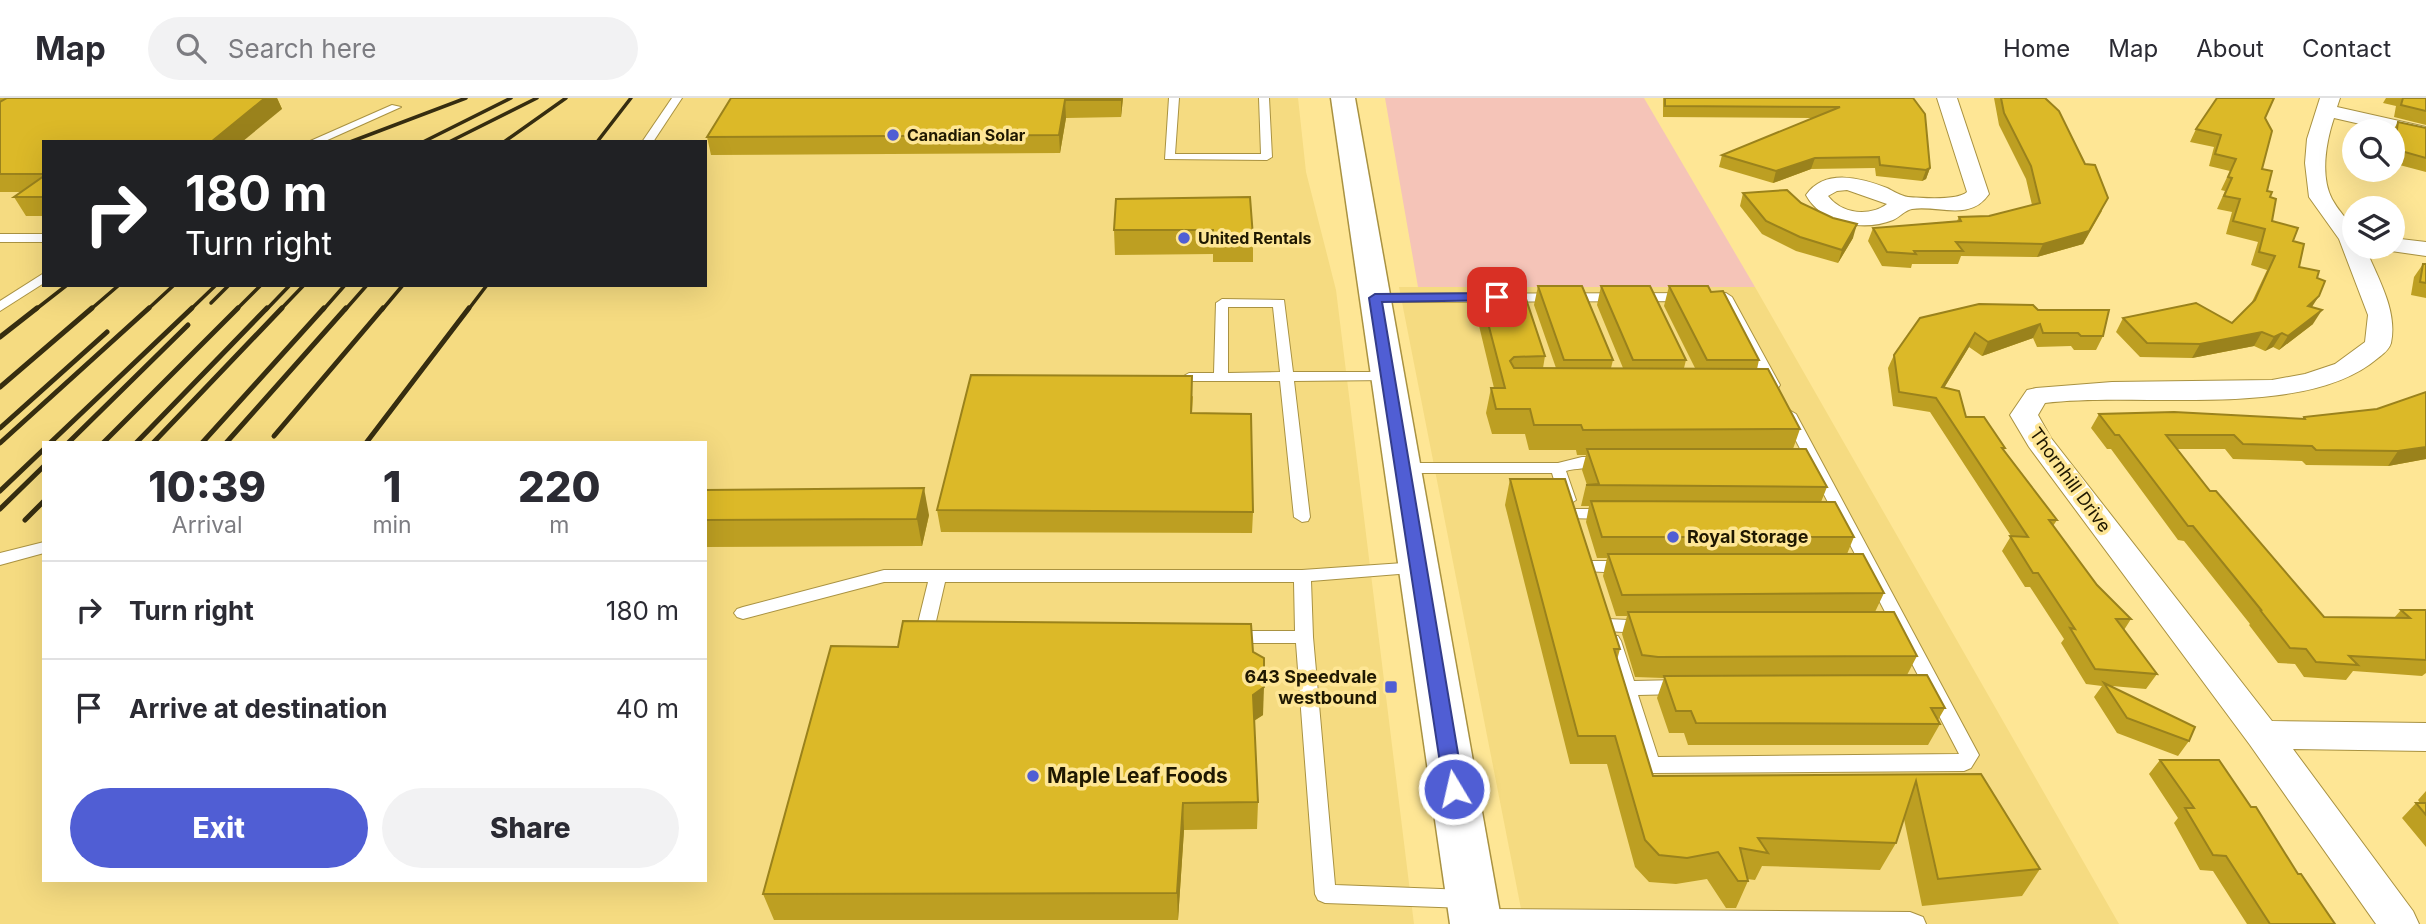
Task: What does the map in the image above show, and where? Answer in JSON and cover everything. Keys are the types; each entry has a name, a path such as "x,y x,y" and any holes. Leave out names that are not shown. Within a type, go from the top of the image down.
{"main road":[{"path":"1343,98 1474,914"}],"street":[{"path":"1905,204 1957,204 1967,202 1978,194 1947,98"},
{"path":"2327,104 2426,134"},
{"name":"Thornhill Drive","path":"2327,104 2317,139 2315,163 2320,197 2342,227"},
{"path":"2405,247 2426,249"},
{"name":"Thornhill Drive","path":"2359,259 2380,315 2378,345 2347,369 2312,382 2267,388 2071,390 2036,396 2024,415 2039,441 2263,735 2399,924"},
{"path":"2263,735 2426,737"}],"lane":[{"path":"648,140 677,98"},
{"path":"1174,98 1169,157 1267,157 1264,98"},
{"path":"318,140 396,107"},
{"path":"0,238 42,238"},
{"path":"0,307 42,278"},
{"path":"1375,298 1524,304 1654,303 1726,298 1807,462 1863,567 1901,625 1969,755 1964,763 1651,765 1587,561 1642,567"},
{"path":"1221,377 1222,303 1279,303 1302,517"},
{"path":"1189,377 1388,376"},
{"path":"1402,468 1558,468 1582,462 1623,462"},
{"path":"1558,468 1574,521 1626,514"},
{"path":"0,559 42,548"},
{"path":"743,613 884,576 1302,576 1418,568"},
{"path":"938,576 924,635 951,636"},
{"path":"1302,576 1304,637 1325,894 1474,914 1835,919 1910,921 1915,924"},
{"path":"1607,625 1661,625"},
{"path":"1874,625 1901,625"},
{"path":"1209,637 1304,637"},
{"path":"1906,687 1934,687"},
{"path":"1626,688 1696,688"}],"shaded area":[{"path":"0,98 1298,98 1306,172 1336,290 1414,924 0,924"},
{"path":"1385,98 1644,98 1755,287 1418,287"},
{"name":"Royal Storage","path":"1399,287 1755,287 2119,924 1524,924"}],"building":[{"path":"7,98 265,98 213,140 42,140 42,174 0,174 0,102"},
{"name":"Canadian Solar","path":"731,98 1121,100 1065,100 1059,135 707,137"},
{"path":"1665,98 1913,98 1925,114 1930,168 1926,170 1880,165 1879,157 1815,158 1776,171 1722,155 1840,107 1665,106"},
{"path":"2001,98 2045,98 2059,111 2085,164 2095,165 2108,198 2089,231 2043,244 1956,242 1963,251 1914,251 1916,254 1887,252 1873,228 1961,221 1959,217 1989,216 2040,203 2031,166 2004,113"},
{"path":"2217,98 2274,98 2265,118 2272,131 2262,169 2272,171 2267,191 2272,192 2270,197 2276,199 2272,221 2298,228 2293,241 2304,244 2299,267 2319,271 2317,278 2325,281 2319,296 2308,306 2322,310 2288,336 2282,333 2274,337 2262,332 2200,344 2147,343 2123,318 2196,303 2232,323 2255,300 2275,256 2259,252 2265,229 2233,221 2240,199 2224,196 2236,159 2215,154 2221,135 2196,129"},
{"path":"2403,98 2426,98 2426,111 2401,105"},
{"path":"2405,124 2426,128 2426,158 2405,152"},
{"path":"42,177 42,197 14,197"},
{"path":"1787,190 1801,203 1833,218 1857,224 1842,250 1800,237 1766,221 1743,193"},
{"path":"1250,197 1253,237 1213,238 1213,230 1114,230 1116,199"},
{"path":"2423,264 2426,264 2426,283 2420,282"},
{"path":"1477,281 1520,281 1545,356 1514,357 1510,361 1514,368 1768,369 1800,429 1583,430 1581,425 1534,425 1530,409 1496,409 1491,388 1505,388"},
{"path":"1538,286 1582,286 1613,360 1564,360"},
{"path":"1601,286 1650,286 1686,360 1633,360"},
{"path":"1669,286 1708,286 1711,292 1723,291 1759,360 1707,360"},
{"path":"1979,304 2033,305 2038,310 2109,310 2103,336 2043,333 2040,324 1988,342 1975,333 1942,387 1959,391 1966,417 1984,417 2005,448 2002,448 2057,520 2049,520 2097,585 2131,619 2116,619 2157,674 2095,669 2070,628 2075,629 2038,573 2033,573 2010,536 2028,537 1936,398 1899,392 1894,355 1920,318"},
{"path":"971,375 1192,376 1191,413 1251,414 1253,512 937,510"},
{"path":"2426,392 2426,447 2398,451 2316,450 2312,446 2243,444 2234,435 2166,435 2210,491 2216,491 2324,617 2410,618 2401,610 2426,610 2426,660 2349,656 2358,665 2316,662 2306,649 2290,648 2193,526 2188,526 2119,435 2115,435 2099,414 2174,412 2305,419 2304,417 2377,409"},
{"path":"1587,449 1806,449 1827,487 1586,485 1599,484"},
{"path":"1510,479 1565,479 1620,649 1614,649 1653,776 1981,774 2040,869 1938,879 1916,781 1896,843 1758,838 1768,853 1740,848 1748,881 1738,881 1718,852 1687,858 1659,855 1645,840 1615,736 1578,736"},
{"path":"924,488 917,519 707,520 707,490"},
{"path":"1591,501 1835,502 1854,537 1602,537"},
{"path":"1608,554 1863,554 1884,593 1622,595"},
{"path":"1628,612 1894,612 1917,656 1642,655"},
{"name":"Maple Leaf Foods","path":"903,621 1251,624 1253,652 1264,658 1264,687 1253,695 1258,802 1183,803 1177,893 763,894 831,646 898,647"},
{"path":"1927,675 1945,708 1931,708 1940,724 1696,723 1691,711 1676,711 1664,676"},
{"path":"2104,683 2195,727 2189,741 2127,718"},
{"path":"2160,760 2219,760 2251,807 2256,807 2298,874 2301,874 2335,924 2270,924 2226,856 2213,855 2185,808 2194,808"},
{"path":"2416,803 2426,803 2426,815"}],"railway":[{"path":"355,140 466,98"},
{"path":"427,140 511,98"},
{"path":"453,140 537,98"},
{"path":"507,140 566,98"},
{"path":"599,140 631,98"},
{"path":"35,310 64,287"},
{"path":"90,310 117,287"},
{"path":"147,310 172,287"},
{"path":"190,310 214,287"},
{"path":"211,303 227,287"},
{"path":"105,441 259,287"},
{"path":"266,310 288,287"},
{"path":"280,310 302,287"},
{"path":"323,310 343,287"},
{"path":"345,310 365,287"},
{"path":"382,310 401,287"},
{"path":"468,310 485,287"},
{"path":"0,337 37,308"},
{"path":"0,387 92,308"},
{"path":"0,443 149,308"},
{"path":"52,441 192,308"},
{"path":"138,441 267,308"},
{"path":"155,441 282,308"},
{"path":"204,441 324,308"},
{"path":"228,441 346,308"},
{"path":"274,436 383,308"},
{"path":"368,441 469,308"},
{"path":"70,441 188,325"},
{"path":"0,428 107,332"},
{"path":"0,491 42,451"},
{"path":"0,509 42,468"},
{"path":"25,520 42,503"}],"place":[{"name":"Canadian Solar","path":"893,135"},
{"name":"United Rentals","path":"1184,238"},
{"name":"Royal Storage","path":"1673,537"},
{"name":"643 Speedvale westbound","path":"1391,687"},
{"name":"Maple Leaf Foods","path":"1033,776"}],"route":[{"path":"1454,789 1375,298 1497,297"}]}
